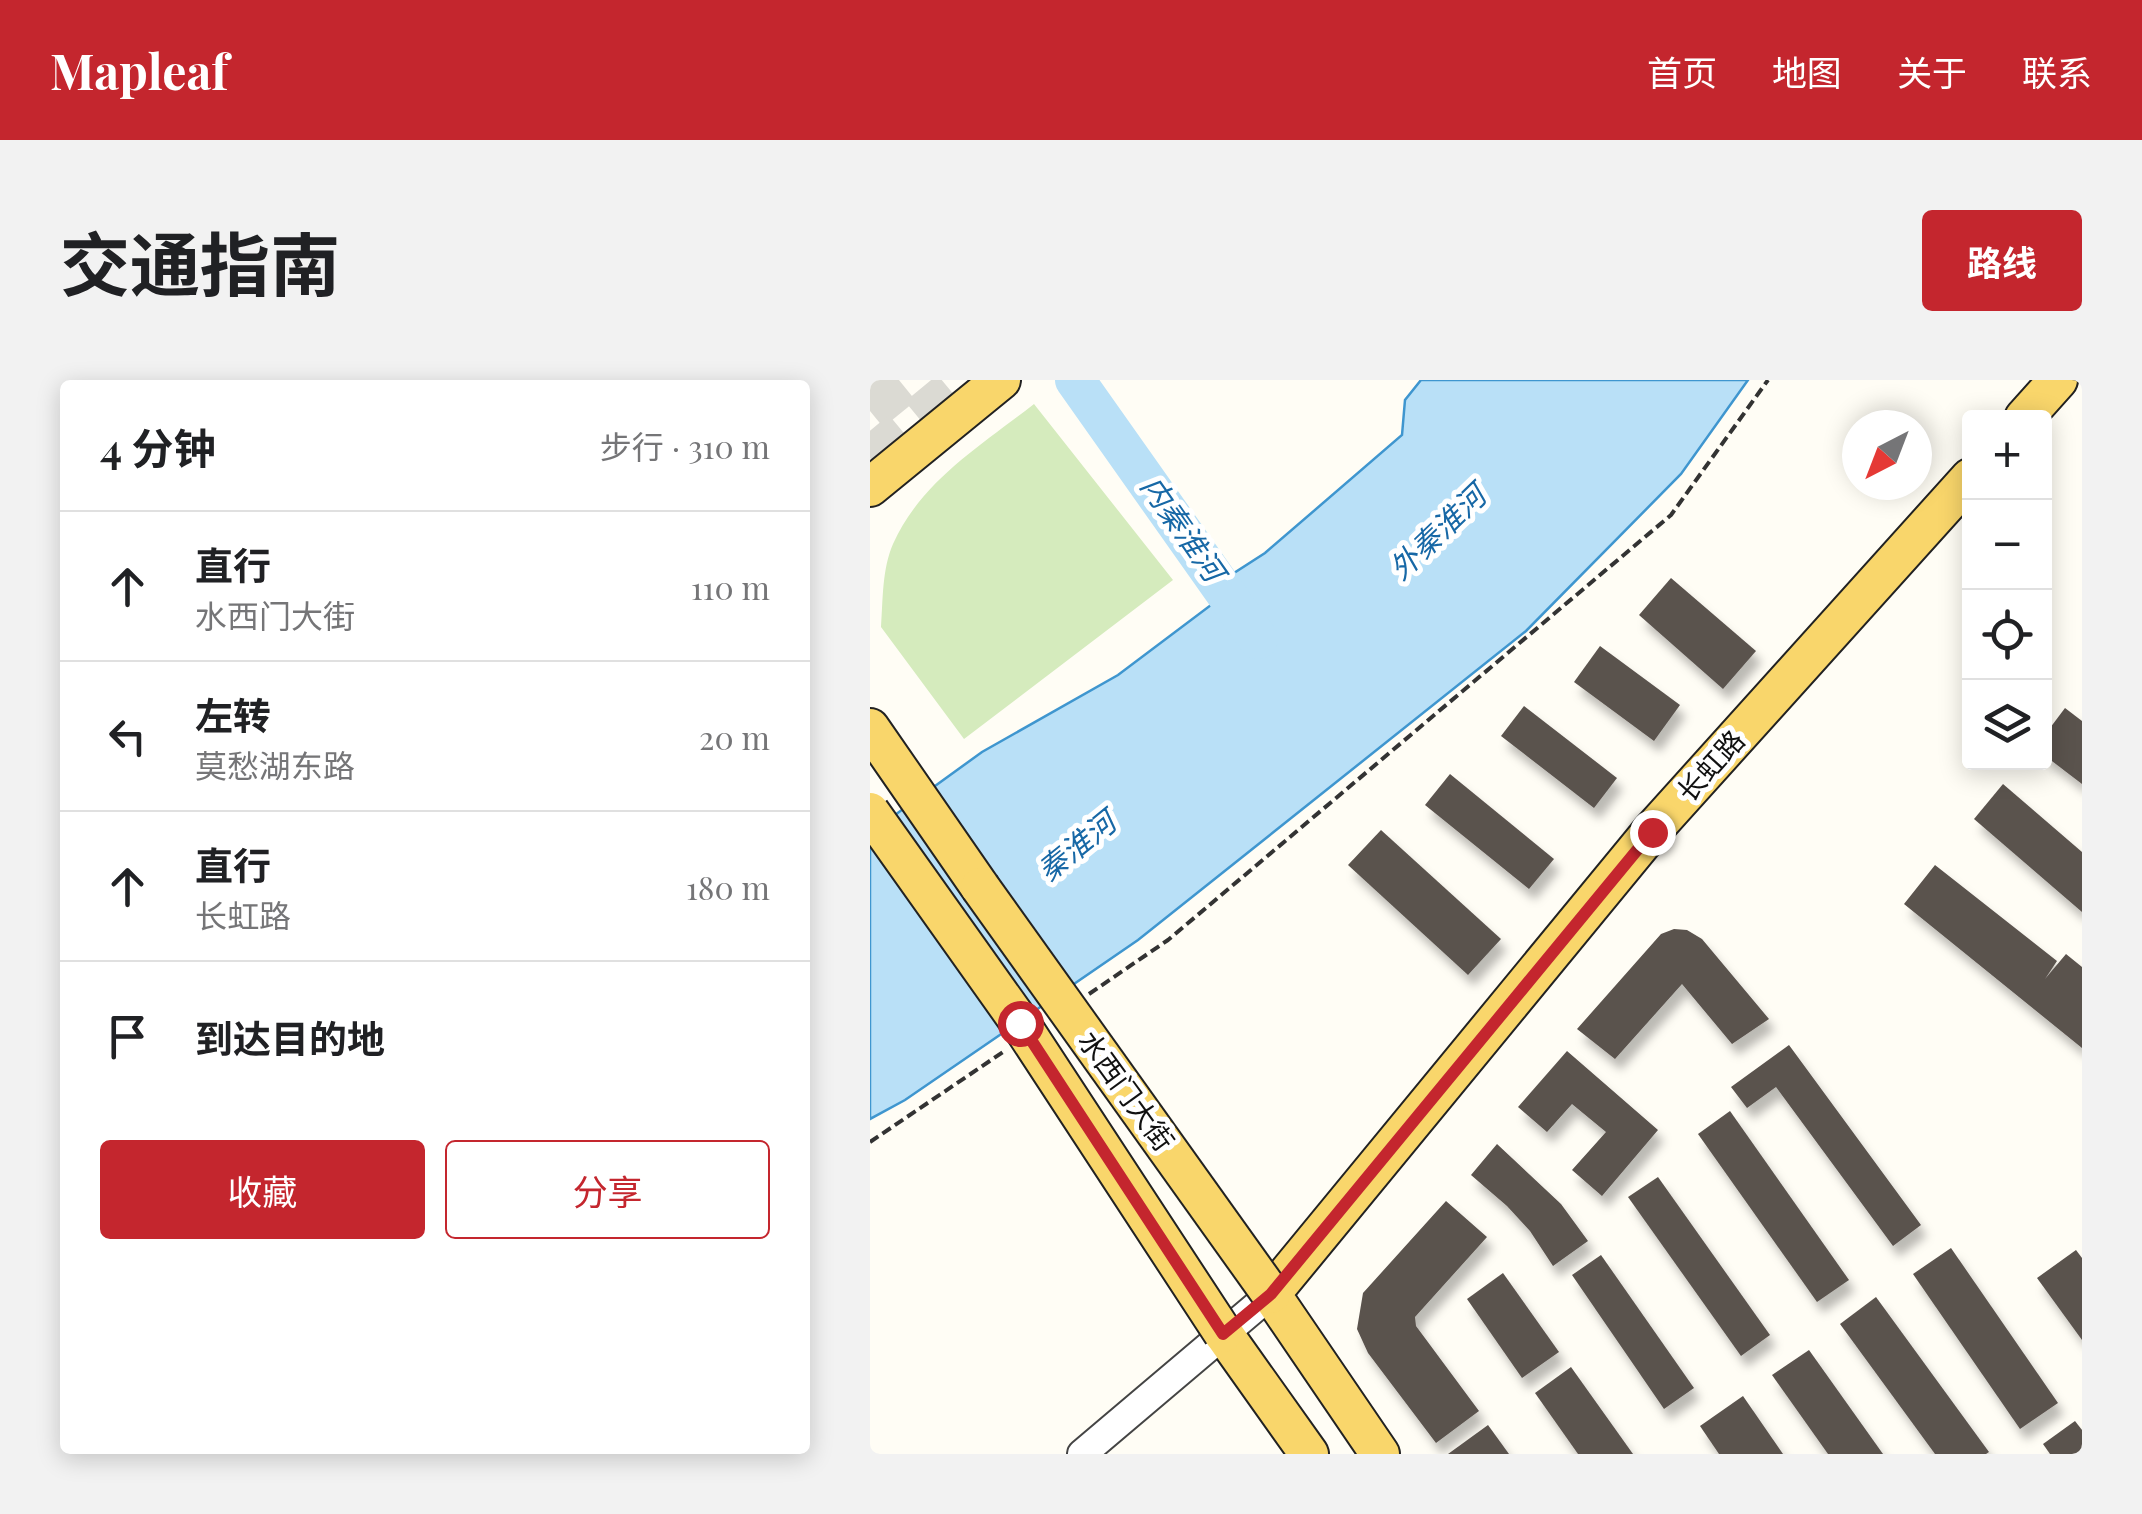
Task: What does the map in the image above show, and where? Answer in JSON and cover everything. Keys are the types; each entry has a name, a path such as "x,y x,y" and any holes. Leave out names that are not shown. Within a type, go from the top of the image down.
{"main road":[{"path":"2031,410 2058,380"},
{"path":"870,487 995,384"},
{"name":"长虹路","path":"1271,1294 1652,832 1962,487"},
{"name":"水西门大街","path":"870,728 1380,1454"},
{"name":"水西门大街","path":"870,812 1020,1023 1223,1334 1309,1454"}],"street":[{"path":"1082,1454 1271,1294"}],"path":[{"path":"1090,993 1168,940 1671,515 1768,380"},
{"path":"870,1142 1011,1046"}],"green space":[{"path":"1034,404 1173,580 964,739 881,627 887,564 905,522 936,483"}],"water":[{"path":"1421,380 1748,380 1681,474 1526,631 1138,940 905,1100 870,1119 870,833 982,752 1118,675 1227,593 1217,584 1265,553 1402,435 1405,400"}],"building":[{"path":"1671,578 1756,651 1723,689 1639,615"},
{"path":"1600,646 1680,705 1654,741 1574,682"},
{"path":"1524,706 1617,778 1594,808 1501,736"},
{"path":"2065,708 2082,721 2082,784 2052,761 2052,725"},
{"path":"1450,774 1554,859 1529,889 1425,805"},
{"path":"2003,784 2082,852 2082,912 1974,819"},
{"path":"1381,830 1501,939 1468,975 1348,865"},
{"path":"1935,865 2057,961 2045,979 2066,954 2082,967 2082,1048 1904,904"},
{"path":"1687,930 1702,939 1769,1019 1732,1044 1682,984 1615,1059 1577,1029 1661,934"},
{"path":"1789,1045 1921,1225 1893,1246 1776,1087 1747,1108 1731,1087"},
{"path":"1567,1051 1658,1130 1602,1196 1572,1170 1606,1132 1572,1104 1547,1132 1518,1107"},
{"path":"1730,1111 1849,1280 1817,1302 1698,1134"},
{"path":"1497,1144 1561,1204 1588,1241 1553,1266 1530,1231 1471,1175"},
{"path":"1658,1177 1770,1335 1741,1356 1628,1197"},
{"path":"1446,1201 1487,1237 1415,1317 1416,1326 1479,1411 1436,1443 1368,1353 1357,1329 1363,1293"},
{"path":"1951,1248 2058,1403 2020,1429 1913,1274"},
{"path":"2076,1250 2082,1258 2082,1340 2037,1278"},
{"path":"1601,1255 1694,1388 1664,1409 1572,1275"},
{"path":"1503,1273 1559,1352 1522,1378 1467,1299"},
{"path":"1876,1297 1989,1452 1935,1454 1840,1324"},
{"path":"1809,1350 1883,1454 1828,1454 1772,1375"},
{"path":"1571,1367 1633,1454 1578,1454 1535,1393"},
{"path":"1743,1396 1783,1454 1719,1454 1700,1426"},
{"path":"2075,1421 2082,1430 2082,1454 2050,1454 2043,1444"},
{"path":"1488,1425 1509,1454 1448,1454"}],"waterway":[{"name":"内秦淮河","path":"1075,380 1258,639"}],"tunnel":[{"path":"870,411 908,380"},
{"path":"870,458 964,380"}],"route":[{"path":"1020,1023 1223,1334 1271,1294 1652,832"}],"water label":[{"name":"外秦淮河","path":"1438,533"},
{"name":"秦淮河","path":"1077,847"}]}
